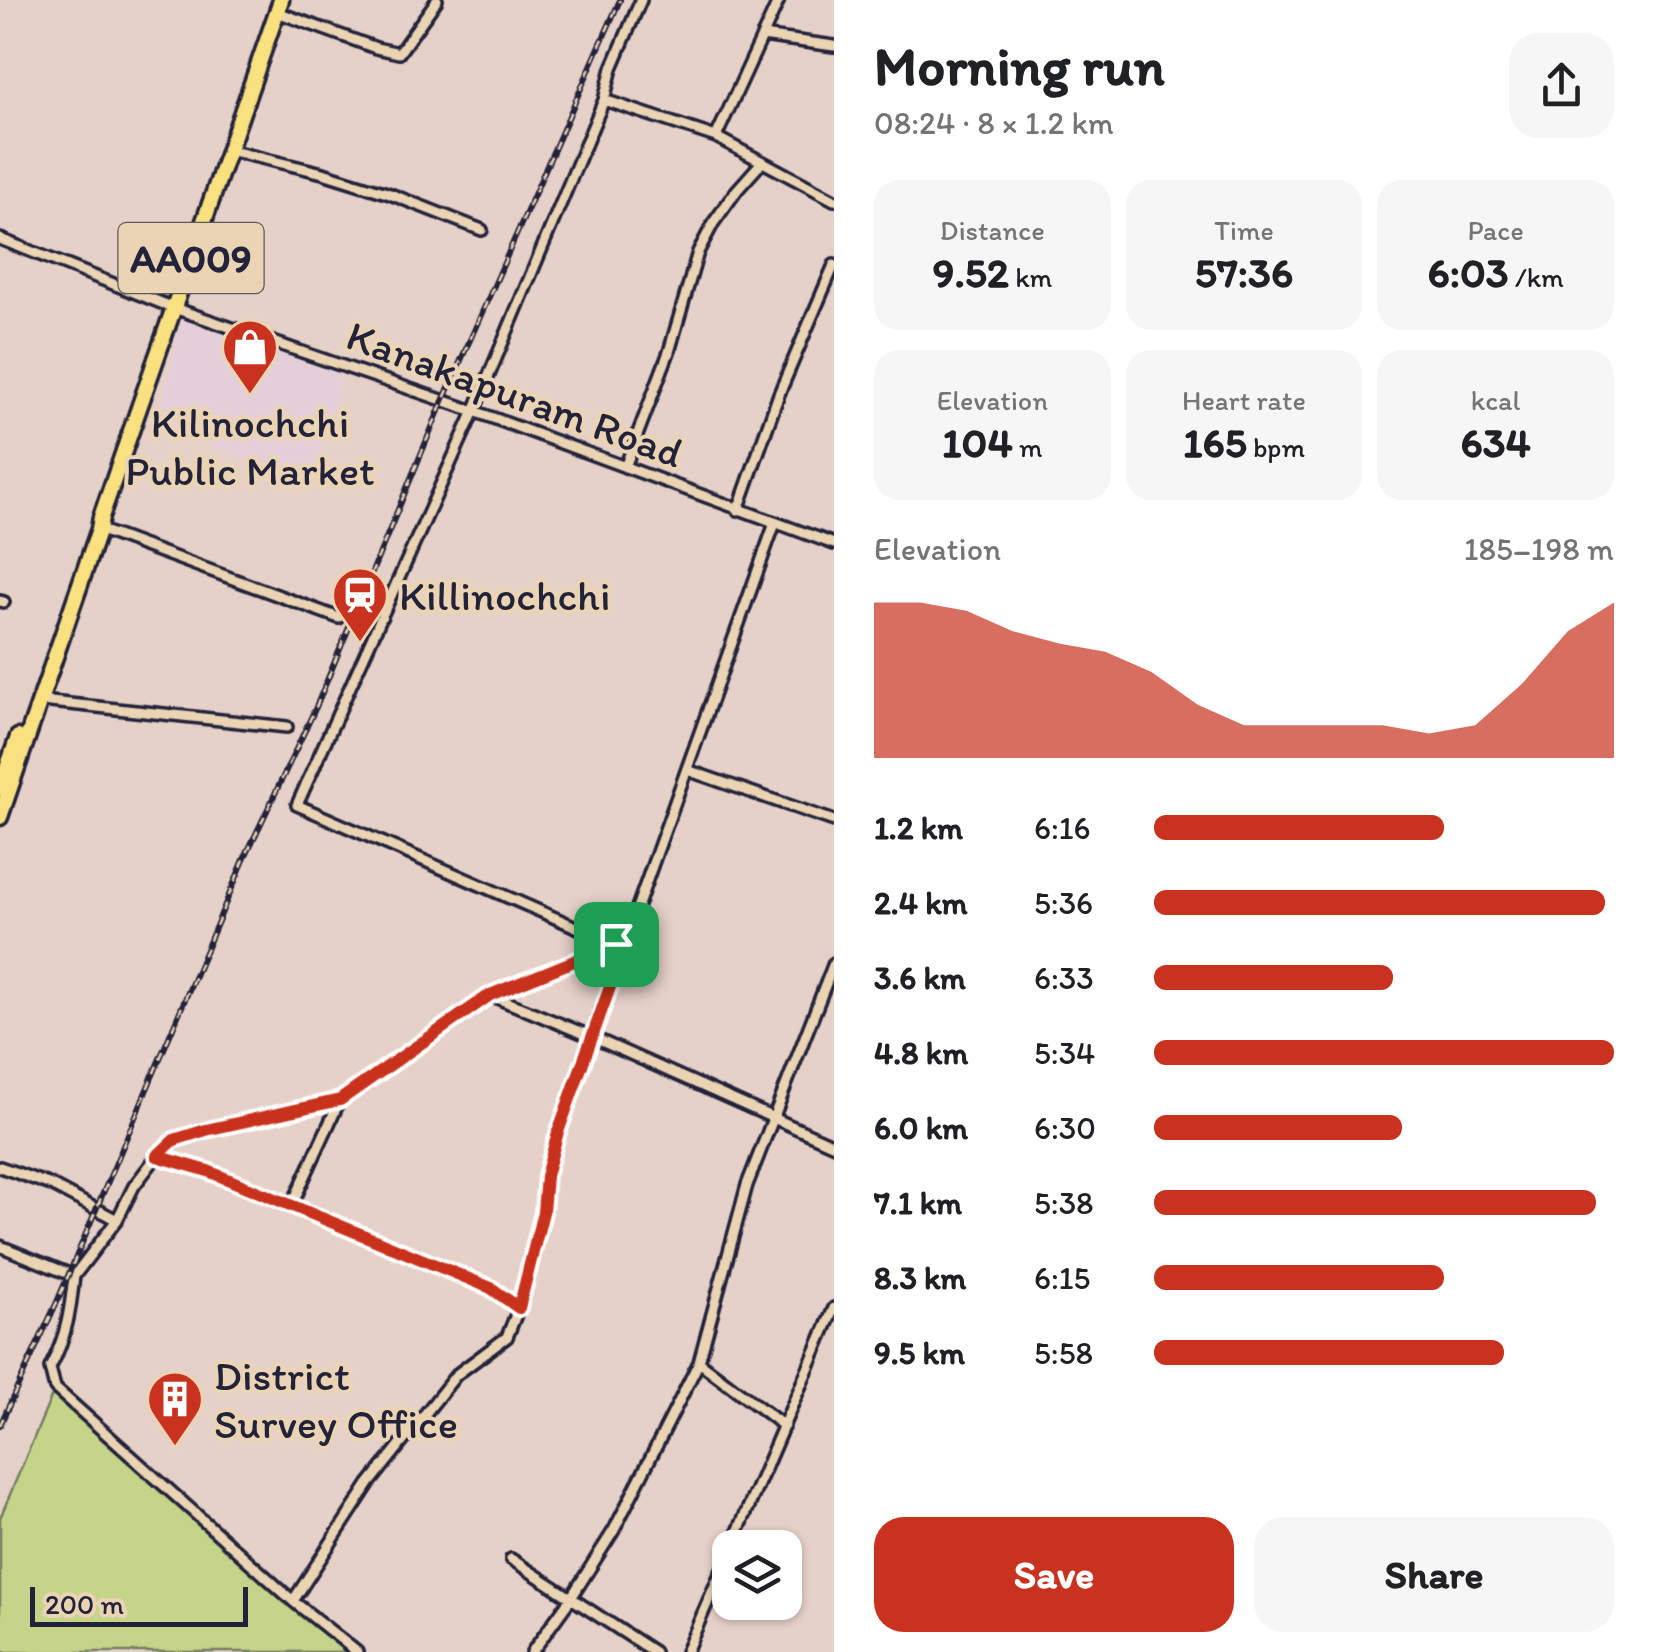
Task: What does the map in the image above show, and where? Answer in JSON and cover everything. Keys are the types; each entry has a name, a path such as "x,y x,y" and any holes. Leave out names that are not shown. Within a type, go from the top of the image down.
{"highway":[{"name":"AA009","path":"0,817 4,781 279,6"},
{"name":"AA009","path":"4,781 41,701 97,524"}],"street":[{"path":"279,6 376,48 399,53 437,0"},
{"path":"620,946 297,805 474,411 604,100 612,68 641,0"},
{"path":"716,137 779,0"},
{"path":"762,36 834,46"},
{"path":"604,100 716,137 834,200"},
{"path":"228,150 390,194 482,230"},
{"path":"625,467 669,352 698,252 714,222 762,162"},
{"name":"Kanakapuram Road","path":"0,238 174,308 474,411 834,544"},
{"path":"738,510 779,394 834,265"},
{"path":"293,1601 369,1484 456,1375 506,1337 519,1308 558,1132 620,946 774,523"},
{"path":"97,524 339,618"},
{"path":"41,701 287,728"},
{"path":"687,770 834,820"},
{"path":"352,1650 55,1388 50,1368 63,1343 74,1276 117,1220 134,1186 174,1140 340,1100 490,995 620,946"},
{"path":"532,1652 572,1598 614,1530 699,1362 747,1184 834,963"},
{"path":"490,995 834,1146"},
{"path":"292,1206 340,1100"},
{"path":"157,1156 208,1171 491,1288 519,1308"},
{"path":"0,1167 51,1185 117,1220"},
{"path":"0,1246 74,1276"},
{"path":"739,1530 834,1308"},
{"path":"699,1362 784,1426"},
{"path":"511,1560 654,1652"},
{"path":"686,1652 712,1592"}],"shaded area":[{"name":"Kilinochchi Public Market","path":"182,318 343,373 314,474 249,459 157,425"}],"green space":[{"path":"55,1388 351,1646 348,1652 0,1652 0,1518"}],"railway":[{"path":"0,1425 57,1302 246,855 316,707 443,401 620,0"}],"place":[{"name":"Kilinochchi Public Market","path":"250,396"},
{"name":"Killinochchi","path":"360,644"},
{"name":"District Survey Office","path":"175,1448"}],"route":[{"path":"616,944 624,948 558,1132 519,1308 491,1288 208,1171 157,1156 174,1140 206,1130 340,1100 490,995 616,944"}]}
